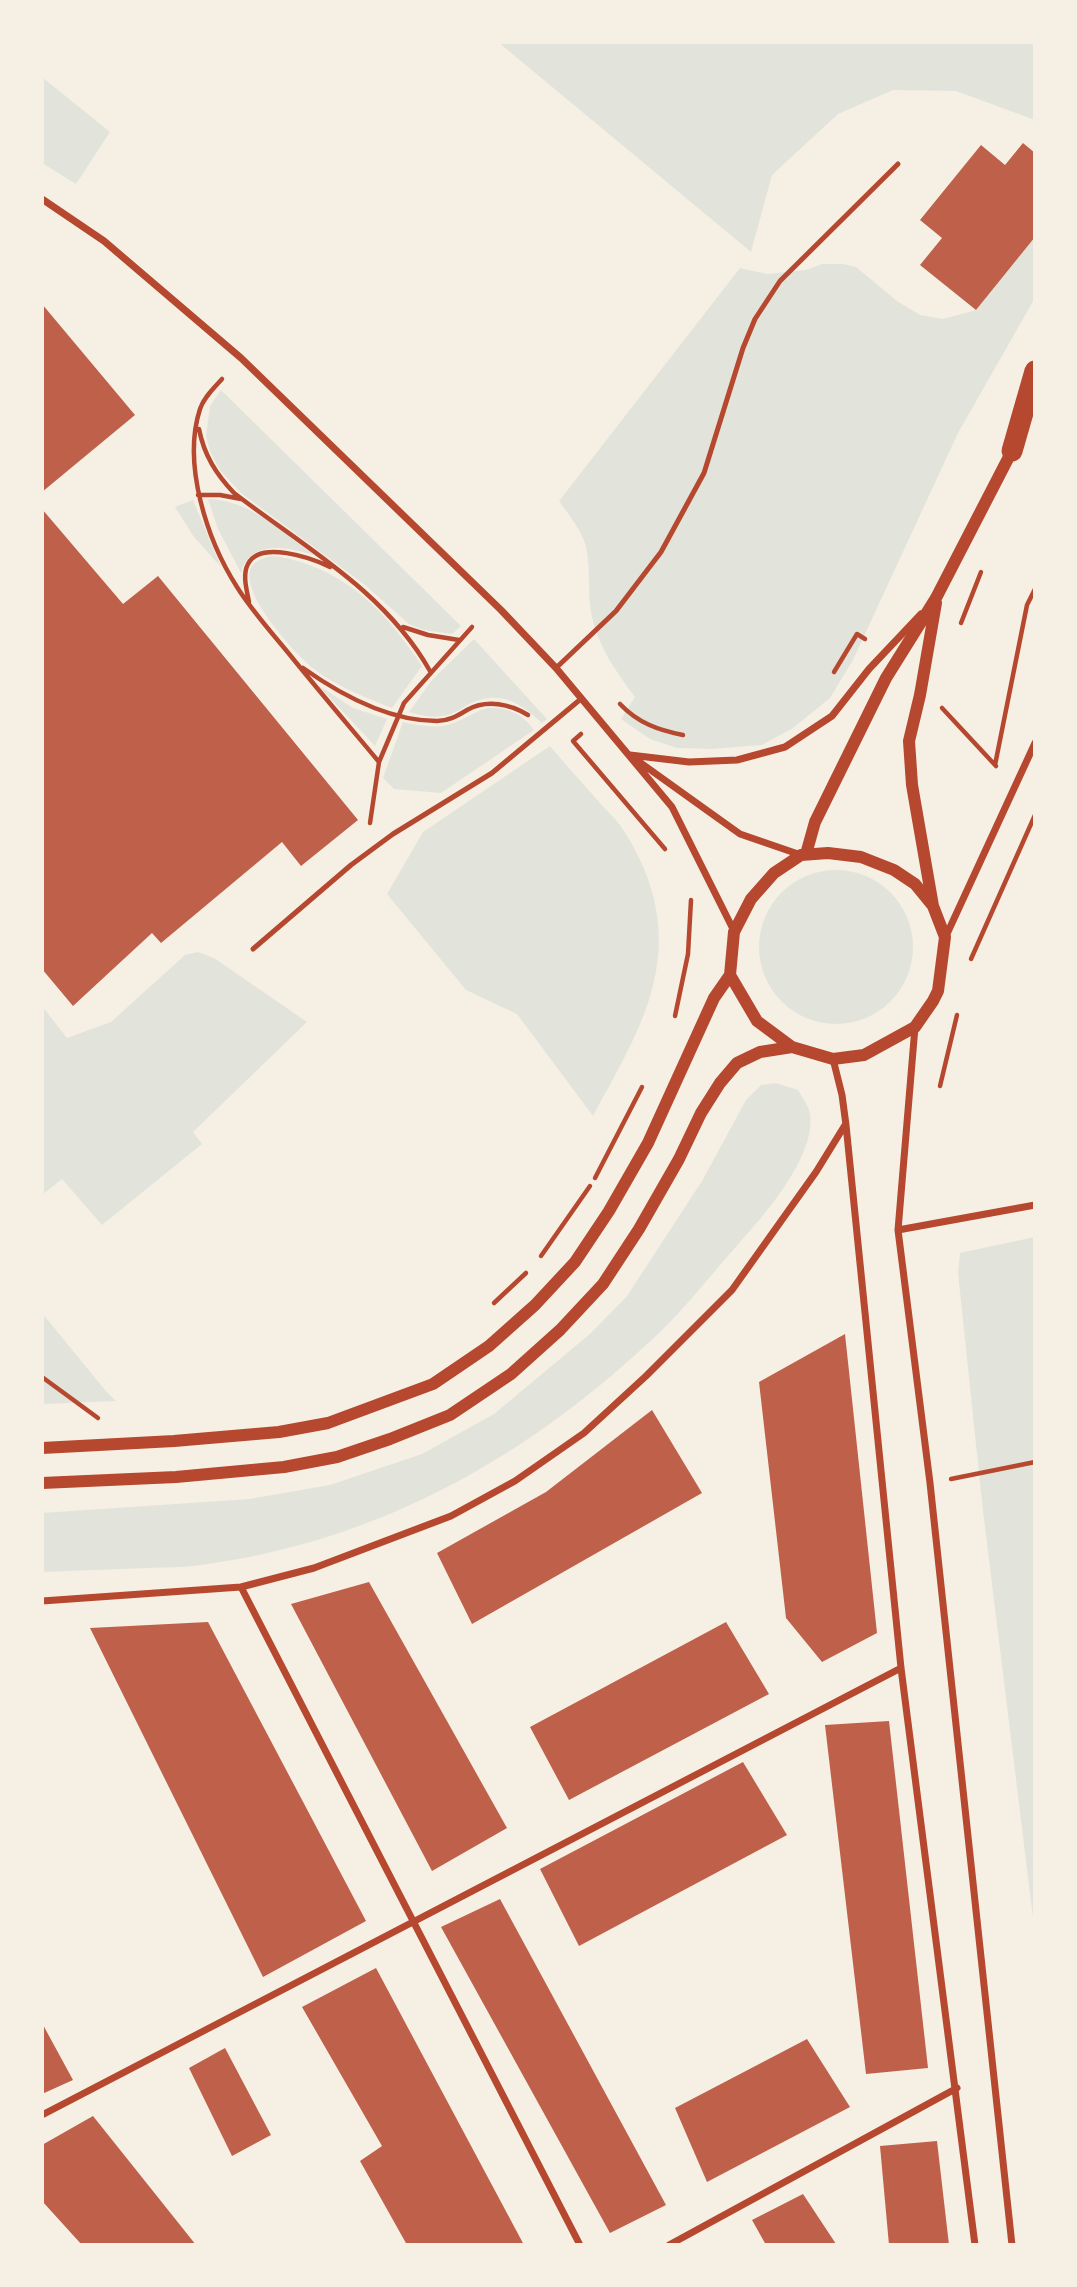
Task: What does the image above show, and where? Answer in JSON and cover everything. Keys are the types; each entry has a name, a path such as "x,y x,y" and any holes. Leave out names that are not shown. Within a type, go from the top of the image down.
{"highway":[{"path":"1012,451 1035,371"}],"street":[{"path":"42,199 104,241 241,358 501,610 556,668 672,807 734,932"},
{"path":"42,1448 279,1432 328,1423 433,1384 489,1346 536,1305 575,1262 648,1143 714,998 730,975 734,932 751,899 774,873 803,855 816,822 886,678 936,598 1035,406"},
{"path":"629,754 701,761 737,760 785,747 832,716 887,650 936,598"},
{"path":"936,598 920,695 909,741 912,785 933,906 945,937"},
{"path":"730,975 757,1021 792,1047 833,1059 864,1055 915,1027 938,991 945,937 1035,743"},
{"path":"629,754 740,834 803,855 828,853 860,857 894,870 915,884 933,906"},
{"path":"915,1027 898,1230 930,1483 1012,2245"},
{"path":"42,1483 176,1477 284,1466 337,1457 450,1415 511,1374 560,1330 603,1284 659,1194 701,1113 720,1083 737,1063 760,1052 792,1047"},
{"path":"833,1059 846,1125 901,1668 957,2088 975,2245"},
{"path":"42,1601 241,1587 314,1568 451,1516 515,1481 584,1433 732,1290 846,1125"},
{"path":"898,1230 1035,1205"},
{"path":"241,1587 580,2245"},
{"path":"42,2115 901,1668"},
{"path":"668,2245 957,2088"}],"lane":[{"path":"556,668 616,611 661,552 704,473 743,348 755,319 780,281 898,164"},
{"path":"253,949 365,855 492,773 582,698"}],"path":[{"path":"222,379 201,406 195,445 198,495 222,558 236,587 379,762"},
{"path":"197,421 202,444 220,478 241,499 375,600 401,626 430,671"},
{"path":"198,495 241,499"},
{"path":"249,603 246,570 253,558 261,554 289,553 321,562 340,572"},
{"path":"960,625 985,563"},
{"path":"938,705 995,765 1027,605 1035,589"},
{"path":"401,626 428,635 460,640"},
{"path":"365,855 379,762 398,714 430,671 472,626"},
{"path":"831,676 857,634 887,650"},
{"path":"297,664 346,696 398,714 446,721 478,706 502,704 526,714 544,730"},
{"path":"670,855 573,741 617,700 636,719 650,726 692,736"},
{"path":"970,960 1035,815"},
{"path":"674,1020 688,954 692,907 690,890"},
{"path":"940,1086 960,1004"},
{"path":"538,1261 591,1185 644,1083"},
{"path":"487,1309 529,1269"},
{"path":"42,1377 101,1421 90,1421"},
{"path":"930,1483 1035,1462"}],"shaded area":[{"path":"498,42 1035,42 1035,120 956,91 893,90 838,114 772,175 751,252"},
{"path":"42,77 110,132 76,184 42,163"},
{"path":"1035,237 1035,298 958,433 853,660 830,698 793,728 762,745 712,749 677,748 650,739 621,719 635,697 615,669 599,639 591,608 586,547 578,529 559,501 740,268 767,274 806,270 822,264 856,267 897,301 920,315 943,319 976,310"},
{"path":"221,390 461,626 452,634 424,630 409,624 365,585 241,493 220,470 206,436 210,406"},
{"path":"208,499 238,505 251,511 314,555 282,548 261,550 246,562 241,573 218,529"},
{"path":"193,500 221,567 194,537 175,507"},
{"path":"271,556 317,568 350,586 377,609 401,636 422,666 392,708 332,681 306,662 282,637 260,605 249,577 254,564"},
{"path":"474,639 547,719 542,723 516,703 498,698 478,700 438,717 409,712 432,680"},
{"path":"318,685 353,708 387,719 375,746"},
{"path":"489,708 514,713 525,719 534,730 441,793 394,789 383,778 403,722 444,726"},
{"path":"550,746 624,831 646,873 657,912 659,943 656,973 648,1002 624,1059 593,1116 517,1014 466,990 387,894 423,832"},
{"path":"836,870 865,876 890,893 907,918 913,947 907,976 890,1001 865,1018 836,1024 807,1018 782,1001 765,976 759,947 765,918 782,893 807,876"},
{"path":"198,952 214,958 307,1022 193,1132 202,1144 102,1225 62,1179 42,1195 42,1006 67,1038 111,1022 185,955"},
{"path":"776,1083 798,1090 810,1114 810,1130 798,1165 776,1199 660,1332 610,1377 505,1454 449,1486 391,1513 330,1536 267,1553 188,1567 42,1572 42,1513 249,1499 330,1485 422,1454 494,1414 591,1333 627,1296 702,1181 746,1100 761,1085"},
{"path":"1035,1237 1035,1934 983,1511 958,1273 960,1253"},
{"path":"42,1313 105,1390 116,1401 42,1404"}],"building":[{"path":"1023,143 1035,153 1035,237 976,310 920,265 942,238 920,220 981,145 1005,165"},
{"path":"42,304 135,415 42,492"},
{"path":"42,509 123,604 158,576 358,820 301,866 282,842 161,943 152,933 73,1006 42,969"},
{"path":"845,1334 877,1633 822,1662 786,1618 759,1382"},
{"path":"652,1410 702,1493 472,1624 437,1553 546,1492"},
{"path":"369,1582 507,1828 432,1871 291,1604"},
{"path":"208,1622 366,1921 263,1977 90,1628"},
{"path":"726,1622 769,1694 569,1800 530,1727"},
{"path":"889,1721 928,2068 866,2074 825,1725"},
{"path":"743,1762 787,1835 579,1946 540,1869"},
{"path":"500,1899 666,2205 610,2233 441,1927"},
{"path":"376,1968 524,2245 407,2245 360,2161 382,2146 302,2007"},
{"path":"42,2023 73,2080 42,2094"},
{"path":"807,2039 850,2107 707,2182 675,2108"},
{"path":"225,2048 271,2135 232,2156 189,2068"},
{"path":"93,2116 196,2245 82,2245 42,2201 42,2145"},
{"path":"937,2141 949,2245 889,2245 880,2146"},
{"path":"803,2194 836,2244 766,2245 752,2220"}]}
